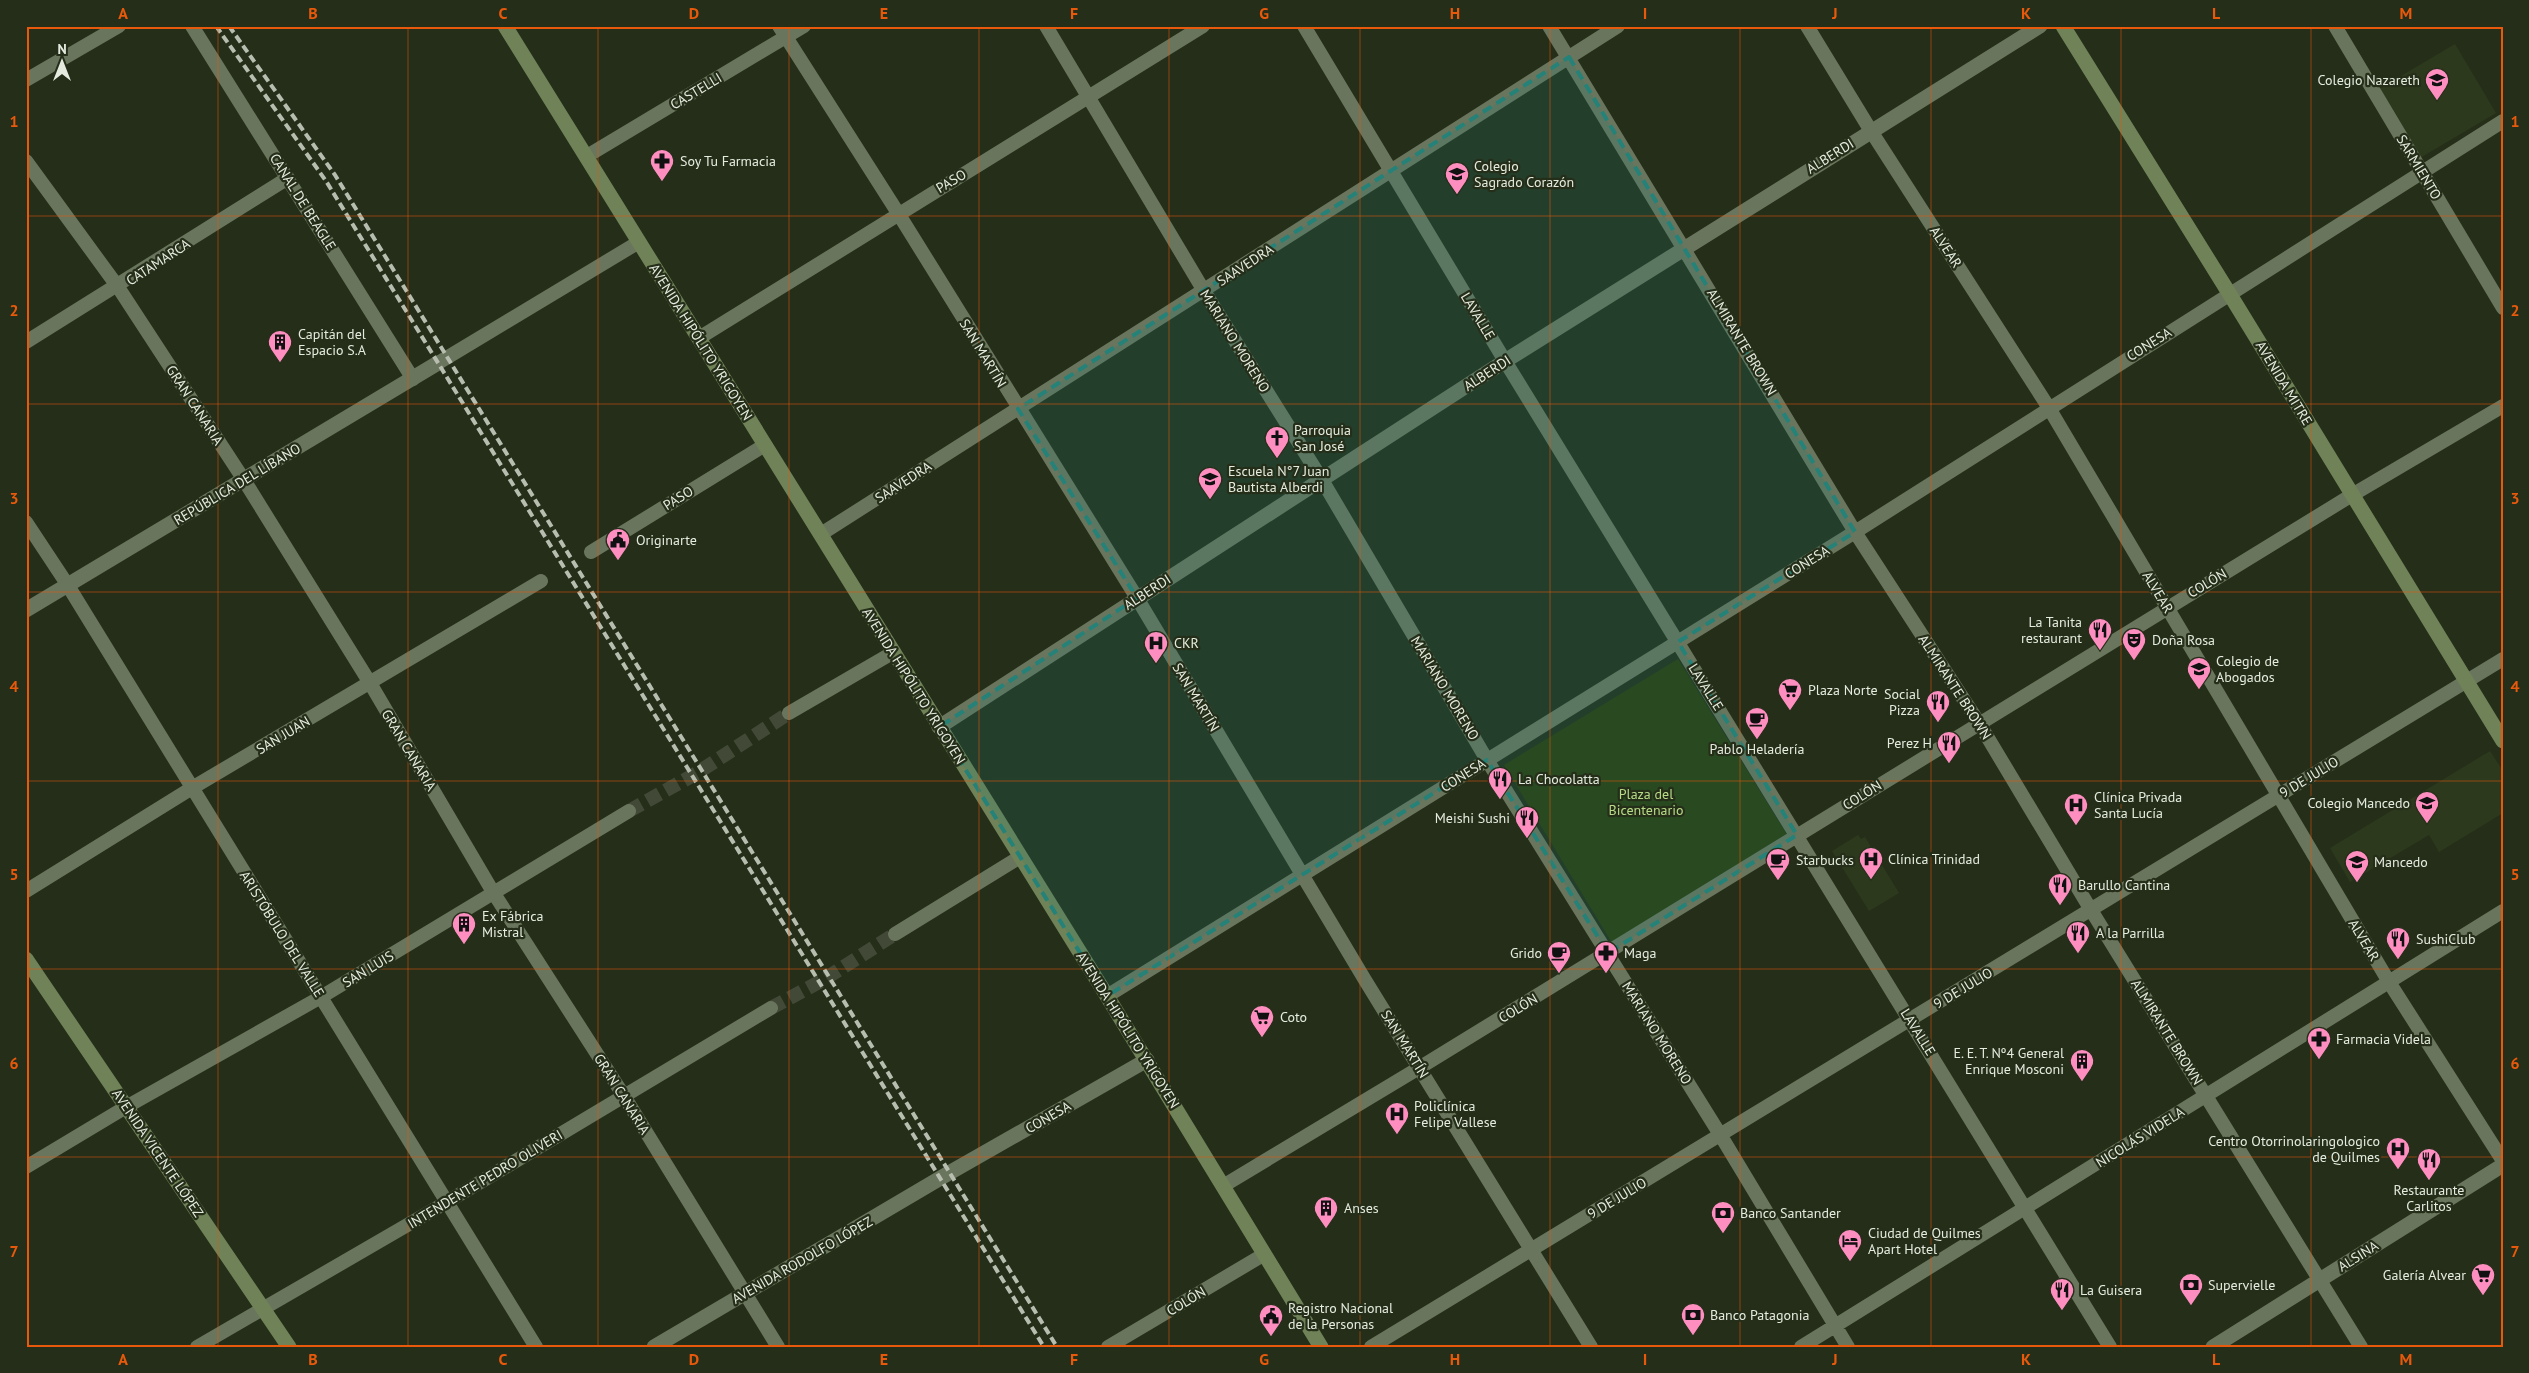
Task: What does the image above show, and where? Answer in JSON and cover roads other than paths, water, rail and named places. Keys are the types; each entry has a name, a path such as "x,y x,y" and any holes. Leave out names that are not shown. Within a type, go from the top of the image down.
{"main road":[{"name":"AVENIDA HIPÓLITO YRIGOYEN","path":"506,26 1147,1060 1321,1347"},
{"name":"AVENIDA MITRE","path":"2063,26 2503,741"},
{"name":"AVENIDA VICENTE LÓPEZ","path":"26,959 289,1347"}],"street":[{"path":"26,80 119,26"},
{"name":"CANAL DE BEAGLE","path":"192,26 413,379"},
{"name":"CASTELLI","path":"587,156 782,32 804,26"},
{"name":"MARIANO MORENO","path":"1046,26 1204,291 1322,480 1487,760 1721,1136 1848,1347"},
{"name":"PASO","path":"699,338 898,213 1203,26"},
{"name":"LAVALLE","path":"1304,26 1505,361 1797,834 2110,1347"},
{"name":"ALMIRANTE BROWN","path":"1549,26 1855,532 1979,723 2091,910 2361,1347"},
{"name":"SAAVEDRA","path":"821,534 1618,26"},
{"name":"ALVEAR","path":"1807,26 1871,131 2049,408 2389,982 2503,1161"},
{"name":"ALBERDI","path":"940,727 1505,361 1684,247 2040,26"},
{"name":"SARMIENTO","path":"2335,26 2503,308"},
{"name":"SAN MARTÍN","path":"782,32 898,213 1137,598 1301,875 1591,1347"},
{"name":"CONESA","path":"1107,996 1855,532 2422,170 2503,121"},
{"name":"GRAN CANARIA","path":"26,162 118,287 244,480 370,683 493,892 624,1096 778,1347"},
{"name":"CATAMARCA","path":"26,342 118,287 288,178"},
{"path":"443,360 639,242"},
{"name":"REPÚBLICA DEL LÍBANO","path":"26,610 443,360"},
{"name":"COLÓN","path":"1222,1186 1420,1068 1797,834 2352,495 2503,406"},
{"name":"PASO","path":"592,552 765,444"},
{"name":"ARISTÓBULO DEL VALLE","path":"26,522 67,584 536,1347"},
{"name":"SAN JUAN","path":"26,891 192,788 541,581"},
{"path":"789,713 894,652"},
{"name":"9 DE JULIO","path":"1371,1347 1721,1136 2503,658"},
{"name":"SAN LUIS","path":"26,1167 126,1107 321,997 629,811"},
{"path":"895,934 1020,857"},
{"name":"NICOLÁS VIDELA","path":"1801,1347 2503,911"},
{"name":"INTENDENTE PEDRO OLIVERI","path":"198,1347 447,1202 770,1008"},
{"name":"CONESA","path":"949,1173 1147,1060"},
{"name":"ALSINA","path":"2213,1347 2503,1165"},
{"name":"AVENIDA RODOLFO LÓPEZ","path":"654,1347 949,1173"},
{"name":"COLÓN","path":"1108,1347 1264,1255"}],"tunnel":[{"path":"629,811 697,773 789,713"},
{"path":"771,1008 823,980 895,934"}],"railway":[{"path":"216,26 326,181 1044,1347"},
{"path":"229,26 335,175 1057,1347"}],"place":[{"name":"Colegio Nazareth","path":"2437,101"},
{"name":"Soy Tu Farmacia","path":"662,182"},
{"name":"Colegio Sagrado Corazón","path":"1457,195"},
{"name":"Capitán del Espacio S.A","path":"280,363"},
{"name":"Parroquia San José","path":"1277,459"},
{"name":"Escuela N°7 Juan Bautista Alberdi","path":"1210,500"},
{"name":"Originarte","path":"618,561"},
{"name":"La Tanita restaurant","path":"2100,651"},
{"name":"Doña Rosa","path":"2134,661"},
{"name":"CKR","path":"1156,664"},
{"name":"Colegio de Abogados","path":"2199,690"},
{"name":"Plaza Norte","path":"1790,711"},
{"name":"Social Pizza","path":"1938,723"},
{"name":"Pablo Heladería","path":"1757,740"},
{"name":"Perez H","path":"1949,764"},
{"name":"La Chocolatta","path":"1500,800"},
{"name":"Colegio Mancedo","path":"2427,824"},
{"name":"Clínica Privada Santa Lucía","path":"2076,826"},
{"name":"Meishi Sushi","path":"1527,839"},
{"name":"Clínica Trinidad","path":"1871,880"},
{"name":"Starbucks","path":"1778,881"},
{"name":"Mancedo","path":"2357,883"},
{"name":"Barullo Cantina","path":"2060,906"},
{"name":"Ex Fábrica Mistral","path":"464,945"},
{"name":"A la Parrilla","path":"2078,954"},
{"name":"SushiClub","path":"2398,960"},
{"name":"Grido","path":"1559,974"},
{"name":"Maga","path":"1606,974"},
{"name":"Coto","path":"1262,1038"},
{"name":"Farmacia Videla","path":"2319,1060"},
{"name":"E. E. T. Nº4 General Enrique Mosconi","path":"2082,1082"},
{"name":"Policlínica Felipe Vallese","path":"1397,1135"},
{"name":"Centro Otorrinolaringologico de Quilmes","path":"2398,1170"},
{"name":"Restaurante Carlitos","path":"2429,1181"},
{"name":"Anses","path":"1326,1229"},
{"name":"Banco Santander","path":"1723,1234"},
{"name":"Ciudad de Quilmes Apart Hotel","path":"1850,1262"},
{"name":"Galería Alvear","path":"2483,1296"},
{"name":"Supervielle","path":"2191,1306"},
{"name":"La Guisera","path":"2062,1311"},
{"name":"Banco Patagonia","path":"1693,1336"},
{"name":"Registro Nacional de la Personas","path":"1271,1337"}],"park label":[{"name":"Plaza del Bicentenario","path":"1646,802"}]}
